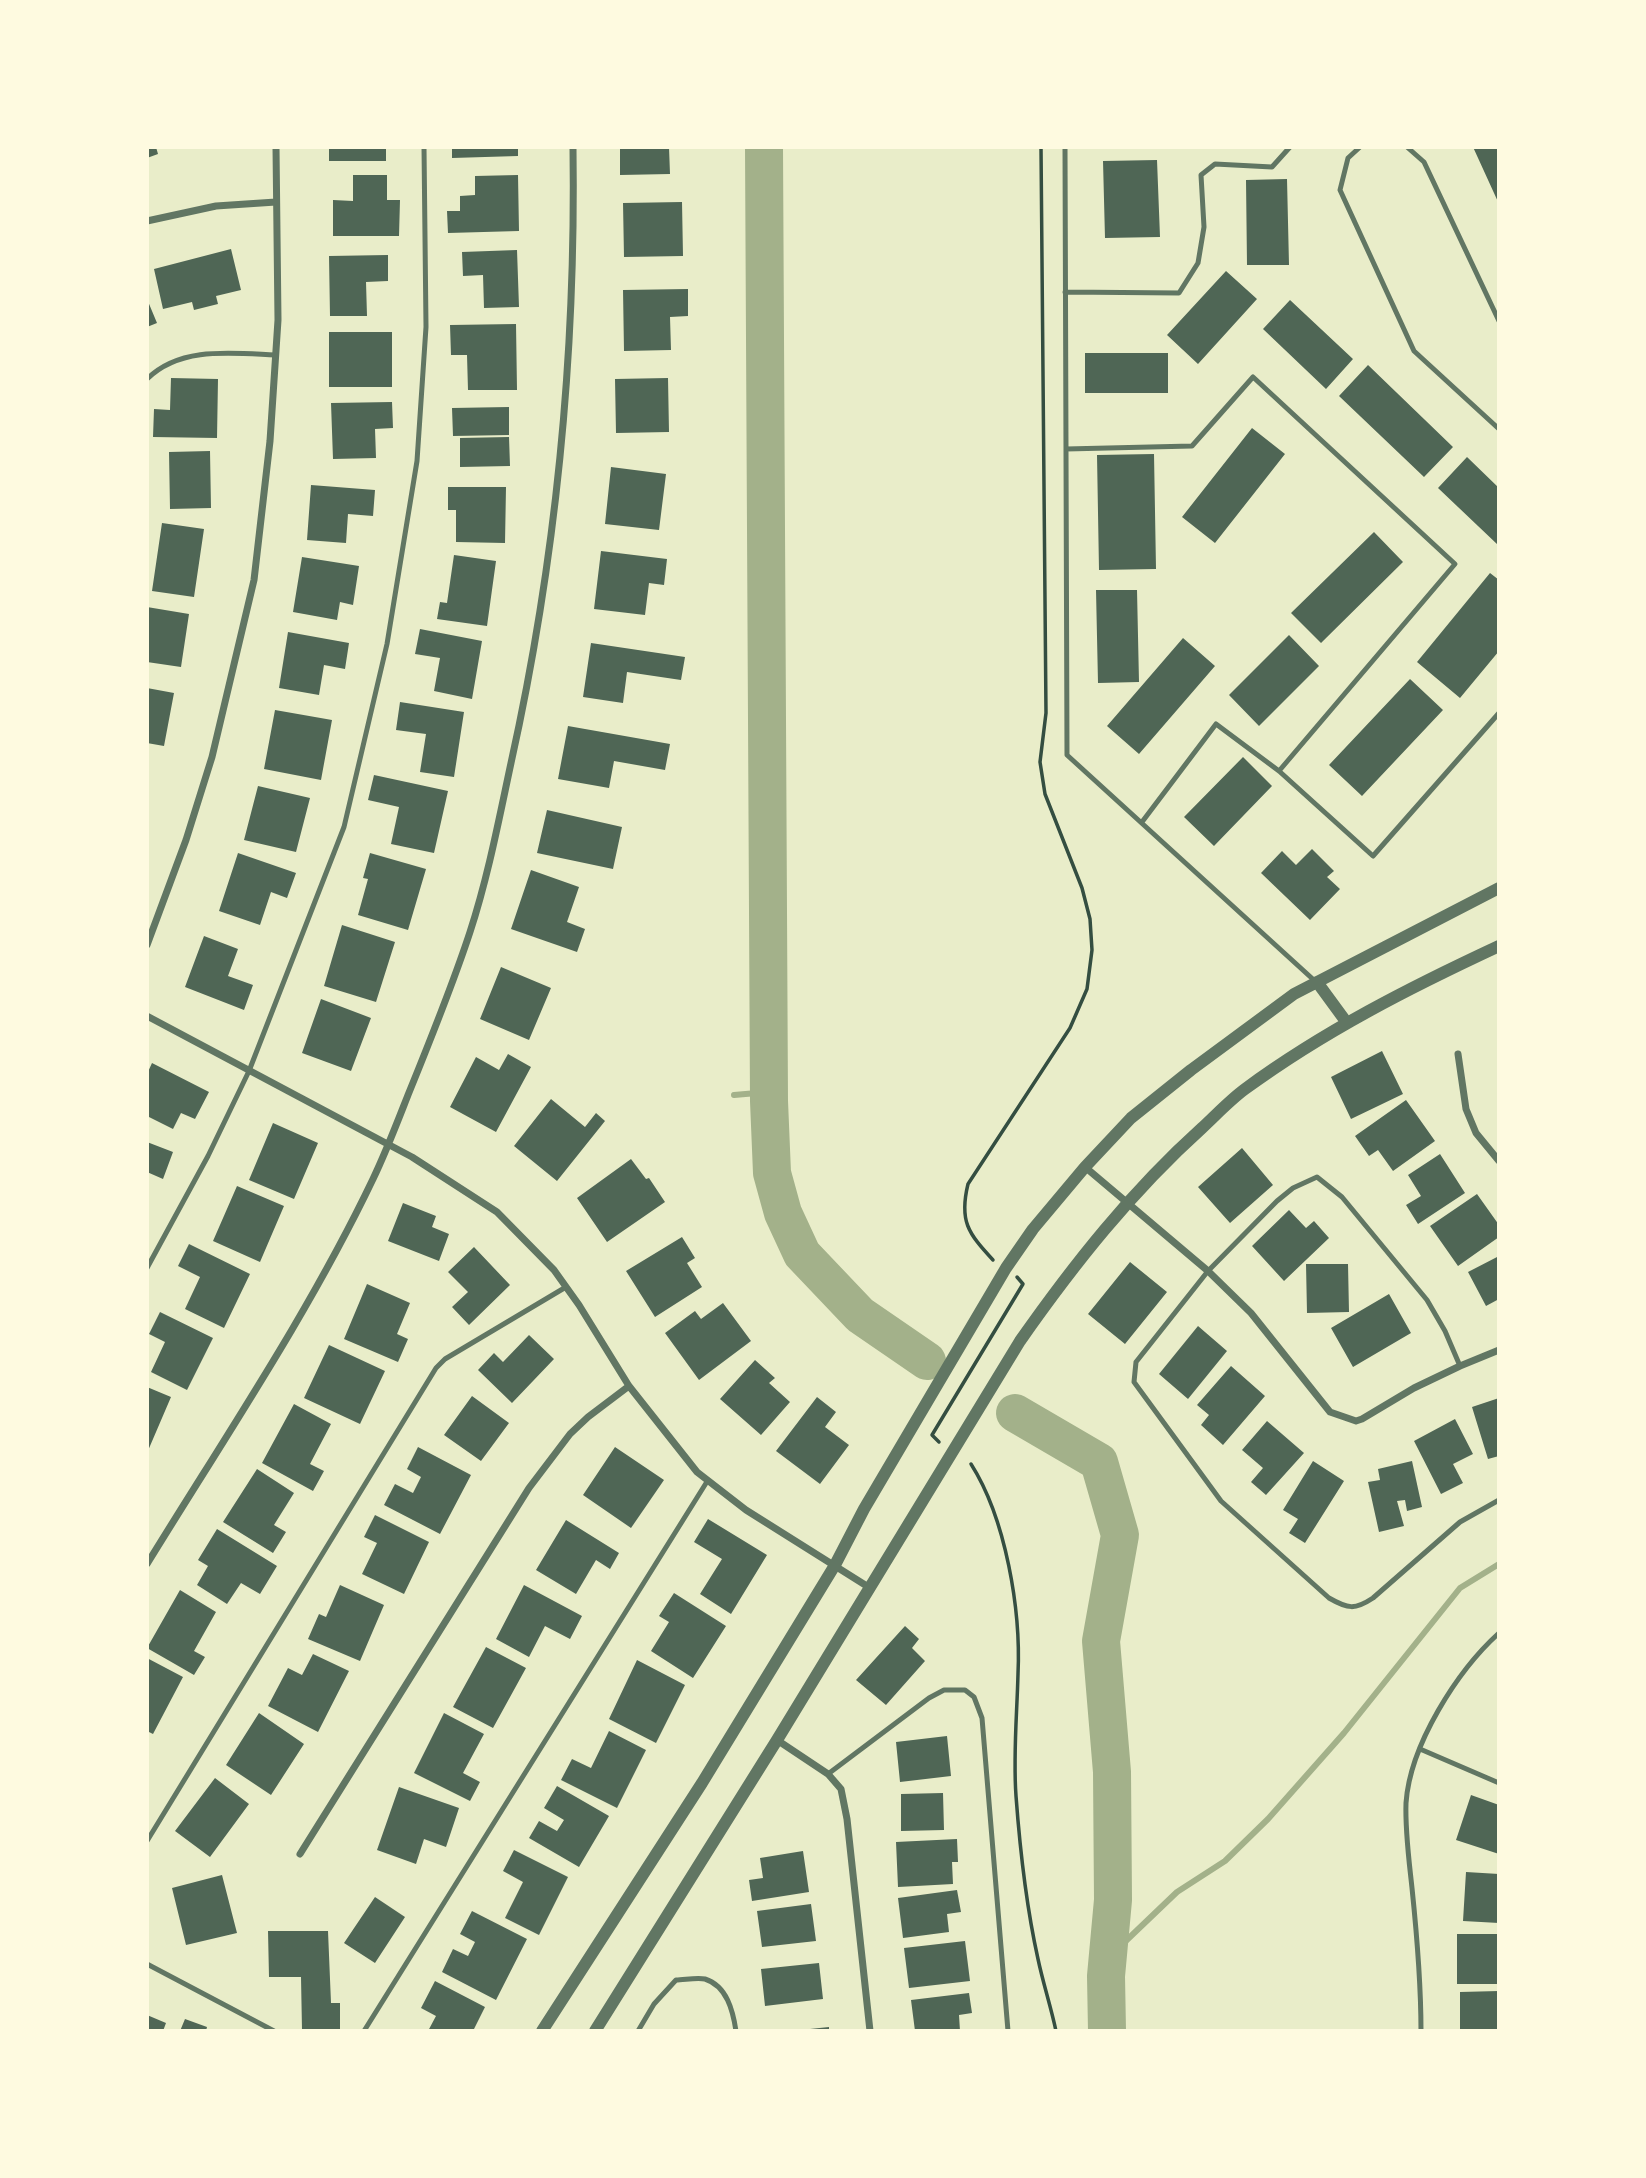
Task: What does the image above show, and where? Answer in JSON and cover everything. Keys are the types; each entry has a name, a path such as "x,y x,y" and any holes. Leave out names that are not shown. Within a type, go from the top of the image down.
{"street":[{"path":"147,945 186,840 212,757 254,580 270,441 278,320 276,147"},
{"path":"147,1564 299,1318 373,1179 434,1033 471,929 497,829 525,698 542,604 557,492 569,359 574,220 572,147"},
{"path":"147,221 178,212 216,206 276,202"},
{"path":"542,2031 702,1783 835,1565 864,1509 1006,1268 1033,1229 1131,1118 1294,994 1499,888"},
{"path":"595,2031 871,1588 1020,1341 1064,1278 1126,1203 1175,1152 1244,1089 1398,994 1499,946"},
{"path":"1317,982 1348,1023"},
{"path":"147,1016 412,1157 497,1212 554,1270 629,1386 697,1472 746,1510 871,1588"},
{"path":"1458,1055 1465,1109 1476,1133 1499,1161"},
{"path":"1085,1167 1208,1271 1251,1313 1331,1412 1342,1417 1356,1421 1372,1416 1414,1388 1499,1350"},
{"path":"300,1854 529,1488 570,1434 588,1416 629,1386"},
{"path":"777,1740 828,1774 841,1789 847,1819 870,2031"}],"lane":[{"path":"147,1268 208,1156 249,1071 344,827 387,644 417,461 426,327 424,147"},
{"path":"1065,147 1067,755 1317,982"},
{"path":"1065,292 1179,293 1198,263 1205,227 1202,175 1215,164 1272,167 1290,147"},
{"path":"1360,147 1348,158 1340,190 1414,351 1499,429"},
{"path":"1407,147 1424,162 1499,321"},
{"path":"147,379 156,370 177,359 228,353 275,355"},
{"path":"1066,449 1192,446 1253,377 1455,564 1279,771"},
{"path":"1142,822 1216,724 1279,771 1373,856 1499,713"},
{"path":"1460,1366 1445,1331 1426,1300 1342,1197 1317,1177 1293,1188 1208,1271 1136,1362 1134,1382 1221,1501 1329,1598 1353,1607 1362,1605 1383,1590 1460,1522 1499,1500"},
{"path":"147,1841 436,1368 445,1359 566,1287"},
{"path":"364,2031 708,1480"},
{"path":"1421,2031 1421,1981 1406,1829 1408,1790 1420,1749 1447,1692 1499,1633"},
{"path":"828,1774 936,1694 944,1690 965,1690 974,1697 982,1718 1008,2031"},
{"path":"1420,1749 1499,1783"},
{"path":"147,1964 274,2031"},
{"path":"638,2031 654,2004 676,1980 704,1979 720,1988 732,2010 736,2031"}],"path":[{"path":"993,1261 973,1238 964,1220 963,1204 968,1184 1070,1028 1087,989 1092,950 1090,919 1082,888 1045,794 1040,762 1046,713 1041,147"},
{"path":"941,1443 932,1435 1023,1284 1016,1275"},
{"path":"971,1464 983,1483 1005,1550 1013,1586 1018,1636 1013,1749 1020,1841 1038,1959 1056,2031"}],"building":[{"path":"147,147 156,147 158,154 147,158"},
{"path":"329,147 386,147 386,161 329,161"},
{"path":"452,147 518,147 518,156 452,158"},
{"path":"620,147 669,147 670,174 620,175"},
{"path":"1473,147 1499,147 1499,204"},
{"path":"1157,160 1160,237 1105,238 1103,161"},
{"path":"353,175 387,175 387,200 400,200 399,236 333,236 333,200 353,201"},
{"path":"518,175 519,231 448,233 447,211 460,211 460,196 475,195 475,176"},
{"path":"1287,179 1289,265 1247,265 1246,180"},
{"path":"682,202 683,256 624,257 623,203"},
{"path":"231,249 241,290 216,296 218,304 194,310 192,302 163,309 154,269"},
{"path":"517,250 519,307 484,308 483,275 463,276 462,252"},
{"path":"388,255 388,281 366,282 367,316 330,316 329,256"},
{"path":"1226,271 1257,299 1198,364 1167,335"},
{"path":"688,289 688,316 670,317 671,350 624,351 623,290"},
{"path":"147,299 157,323 147,327"},
{"path":"1290,300 1353,359 1326,389 1263,329"},
{"path":"516,324 517,390 468,390 467,355 451,355 450,325"},
{"path":"329,332 392,332 392,387 329,387"},
{"path":"1085,353 1168,353 1168,393 1085,393"},
{"path":"1368,365 1453,447 1424,477 1339,396"},
{"path":"171,378 218,379 217,438 153,437 154,409 170,410"},
{"path":"668,378 669,432 616,433 615,379"},
{"path":"392,402 393,428 375,429 376,458 333,459 331,403"},
{"path":"509,407 509,435 453,436 452,408"},
{"path":"1252,428 1285,454 1215,543 1182,517"},
{"path":"509,437 510,466 460,467 460,438"},
{"path":"210,451 211,508 170,509 169,452"},
{"path":"1154,454 1156,569 1099,570 1097,455"},
{"path":"1467,457 1499,488 1498,545 1438,488"},
{"path":"611,467 666,474 659,530 605,524"},
{"path":"311,485 375,490 373,516 348,514 346,543 307,540"},
{"path":"448,487 506,487 505,543 456,542 456,510 448,510"},
{"path":"162,523 204,529 194,597 152,591"},
{"path":"1374,532 1403,562 1321,643 1291,613"},
{"path":"601,551 667,559 664,585 649,583 645,615 594,609"},
{"path":"454,555 496,561 487,626 437,619 440,602 447,603"},
{"path":"302,557 359,566 353,605 340,602 337,620 293,612"},
{"path":"1490,573 1499,580 1499,651 1460,698 1417,662"},
{"path":"1096,590 1137,590 1139,682 1098,683"},
{"path":"147,607 189,614 181,667 147,662"},
{"path":"420,629 482,641 472,699 434,691 440,658 415,654"},
{"path":"288,632 349,643 345,669 324,665 319,695 279,688"},
{"path":"1289,635 1319,666 1259,726 1229,695"},
{"path":"1183,638 1215,666 1139,754 1107,726"},
{"path":"591,643 685,657 681,680 627,672 623,703 583,697"},
{"path":"1410,679 1443,710 1362,796 1329,765"},
{"path":"147,688 174,693 164,746 147,743"},
{"path":"400,702 464,712 454,777 420,772 426,734 396,730"},
{"path":"275,710 332,720 321,780 264,769"},
{"path":"568,726 670,744 665,770 614,761 609,788 558,779"},
{"path":"1243,757 1272,786 1214,846 1184,817"},
{"path":"374,775 448,791 434,853 391,844 399,807 368,800"},
{"path":"258,786 310,798 296,852 244,840"},
{"path":"547,810 622,827 613,869 537,853"},
{"path":"1312,849 1334,871 1327,877 1340,889 1310,920 1261,873 1282,851 1296,865"},
{"path":"238,853 296,873 287,898 271,892 260,925 219,911"},
{"path":"370,853 426,869 408,930 358,915 368,879 363,878"},
{"path":"531,870 579,887 567,922 585,929 577,952 511,929"},
{"path":"342,925 395,942 376,1002 324,986"},
{"path":"204,936 238,949 228,976 253,985 244,1010 185,987"},
{"path":"501,967 551,988 529,1040 480,1019"},
{"path":"321,999 371,1018 351,1071 302,1053"},
{"path":"1382,1051 1403,1094 1351,1119 1331,1077"},
{"path":"508,1054 531,1067 496,1132 450,1107 476,1057 499,1070"},
{"path":"152,1063 209,1092 195,1119 181,1113 173,1129 147,1116 147,1074"},
{"path":"551,1099 585,1127 596,1113 605,1121 557,1181 514,1146"},
{"path":"1406,1100 1435,1141 1393,1171 1378,1150 1369,1156 1355,1136"},
{"path":"273,1123 318,1143 294,1199 249,1180"},
{"path":"147,1142 173,1152 163,1179 147,1172"},
{"path":"1242,1148 1273,1185 1230,1223 1198,1187"},
{"path":"1440,1154 1465,1193 1418,1224 1406,1205 1421,1196 1408,1175"},
{"path":"631,1159 646,1179 649,1178 665,1202 607,1242 577,1198"},
{"path":"237,1186 284,1206 260,1262 213,1241"},
{"path":"1477,1194 1499,1225 1499,1237 1458,1266 1430,1226"},
{"path":"403,1203 436,1216 432,1227 449,1234 439,1261 388,1241"},
{"path":"1289,1210 1306,1228 1314,1221 1329,1238 1284,1281 1252,1246"},
{"path":"682,1237 695,1258 687,1263 702,1287 655,1317 626,1271"},
{"path":"189,1244 250,1274 224,1328 185,1309 200,1277 178,1266"},
{"path":"474,1247 510,1285 469,1325 452,1307 468,1292 448,1272"},
{"path":"1499,1256 1499,1299 1486,1306 1468,1272"},
{"path":"1130,1262 1167,1292 1125,1344 1088,1314"},
{"path":"1306,1264 1348,1264 1349,1312 1307,1313"},
{"path":"367,1284 410,1303 397,1334 408,1339 398,1362 344,1339"},
{"path":"1389,1294 1411,1333 1353,1367 1331,1328"},
{"path":"723,1303 751,1341 699,1380 665,1333 695,1311 701,1319"},
{"path":"160,1312 213,1338 187,1390 151,1372 165,1342 149,1334"},
{"path":"1198,1326 1227,1351 1188,1399 1159,1374"},
{"path":"529,1335 554,1359 512,1403 478,1370 494,1353 503,1362"},
{"path":"329,1345 385,1371 360,1424 304,1398"},
{"path":"755,1360 775,1378 769,1383 790,1402 761,1435 720,1399"},
{"path":"1231,1366 1265,1396 1223,1445 1201,1425 1209,1415 1197,1405"},
{"path":"147,1387 171,1397 147,1453"},
{"path":"472,1396 509,1423 481,1461 444,1435"},
{"path":"817,1397 836,1412 825,1427 849,1445 820,1484 776,1451"},
{"path":"1499,1398 1499,1456 1488,1459 1472,1407"},
{"path":"294,1404 331,1424 310,1464 324,1471 313,1491 262,1463"},
{"path":"1455,1419 1473,1454 1453,1464 1463,1483 1441,1494 1414,1441"},
{"path":"1267,1421 1304,1453 1266,1495 1251,1482 1263,1468 1242,1450"},
{"path":"418,1447 471,1475 440,1534 384,1505 395,1484 413,1493 421,1477 407,1469"},
{"path":"615,1447 664,1480 631,1528 583,1495"},
{"path":"1313,1461 1344,1481 1305,1543 1289,1533 1298,1519 1283,1510"},
{"path":"1412,1461 1422,1507 1407,1511 1405,1500 1397,1501 1404,1526 1379,1532 1368,1482 1380,1480 1378,1469"},
{"path":"257,1469 294,1493 274,1525 286,1532 273,1553 223,1522"},
{"path":"375,1515 429,1542 404,1594 362,1574 377,1543 364,1537"},
{"path":"708,1519 767,1555 731,1614 700,1594 722,1559 694,1542"},
{"path":"566,1520 619,1553 610,1569 596,1560 576,1594 536,1570"},
{"path":"217,1529 277,1566 260,1594 241,1583 227,1604 197,1585 208,1566 198,1560"},
{"path":"340,1585 384,1605 360,1661 308,1639 319,1614 326,1617"},
{"path":"524,1585 582,1616 570,1639 545,1626 529,1657 496,1639"},
{"path":"180,1590 216,1612 194,1651 205,1657 194,1675 147,1648"},
{"path":"674,1593 726,1626 693,1678 651,1651 669,1622 659,1616"},
{"path":"905,1626 919,1639 912,1648 925,1661 886,1705 856,1680"},
{"path":"486,1647 526,1668 493,1728 453,1707"},
{"path":"313,1654 349,1671 318,1732 268,1706 288,1668 302,1675"},
{"path":"147,1658 183,1677 153,1734 147,1731"},
{"path":"637,1660 685,1685 656,1743 609,1719"},
{"path":"259,1713 304,1744 271,1795 226,1765"},
{"path":"444,1713 484,1734 463,1773 480,1782 470,1801 414,1773"},
{"path":"609,1731 646,1750 617,1808 561,1780 572,1759 591,1768"},
{"path":"947,1736 951,1776 900,1782 896,1742"},
{"path":"215,1778 249,1804 210,1857 175,1831"},
{"path":"557,1786 609,1816 579,1867 529,1838 539,1821 557,1831 564,1820 544,1808"},
{"path":"399,1787 459,1808 446,1847 424,1839 416,1864 377,1850"},
{"path":"943,1793 944,1830 901,1831 901,1794"},
{"path":"1471,1795 1499,1805 1499,1854 1456,1840"},
{"path":"957,1839 958,1862 952,1862 953,1884 898,1887 896,1842"},
{"path":"514,1850 568,1877 539,1935 505,1918 523,1882 503,1871"},
{"path":"803,1851 809,1892 752,1901 749,1880 763,1878 760,1858"},
{"path":"1466,1872 1499,1874 1499,1923 1463,1921"},
{"path":"222,1875 237,1933 186,1945 172,1888"},
{"path":"957,1890 961,1912 947,1914 949,1932 903,1938 898,1898"},
{"path":"375,1897 405,1917 375,1963 344,1943"},
{"path":"811,1904 816,1941 762,1947 757,1911"},
{"path":"472,1911 527,1939 496,2000 442,1972 453,1949 468,1956 475,1942 460,1934"},
{"path":"268,1931 328,1931 331,2003 340,2003 340,2030 302,2030 301,1977 269,1977"},
{"path":"1457,1934 1499,1934 1499,1984 1457,1984"},
{"path":"965,1941 970,1981 909,1988 904,1948"},
{"path":"819,1963 823,1999 765,2006 761,1969"},
{"path":"435,1981 485,2007 473,2031 428,2031 436,2016 421,2008"},
{"path":"1499,1991 1499,2031 1460,2031 1460,1992"},
{"path":"969,1993 972,2013 959,2015 960,2031 915,2031 911,2000"},
{"path":"147,2015 166,2023 163,2031 147,2031"},
{"path":"185,2019 207,2027 206,2031 180,2031"},
{"path":"829,2027 829,2031 810,2031 810,2029"}],"waterway":[{"path":"764,147 769,1101 772,1173 783,1213 802,1254 860,1315 927,1361"},
{"path":"734,1095 769,1095"},
{"path":"1015,1413 1099,1462 1120,1535 1101,1641 1112,1772 1113,1900 1106,1976 1107,2031"},
{"path":"1108,1958 1177,1892 1225,1861 1268,1819 1344,1733 1460,1588 1499,1564"}]}
